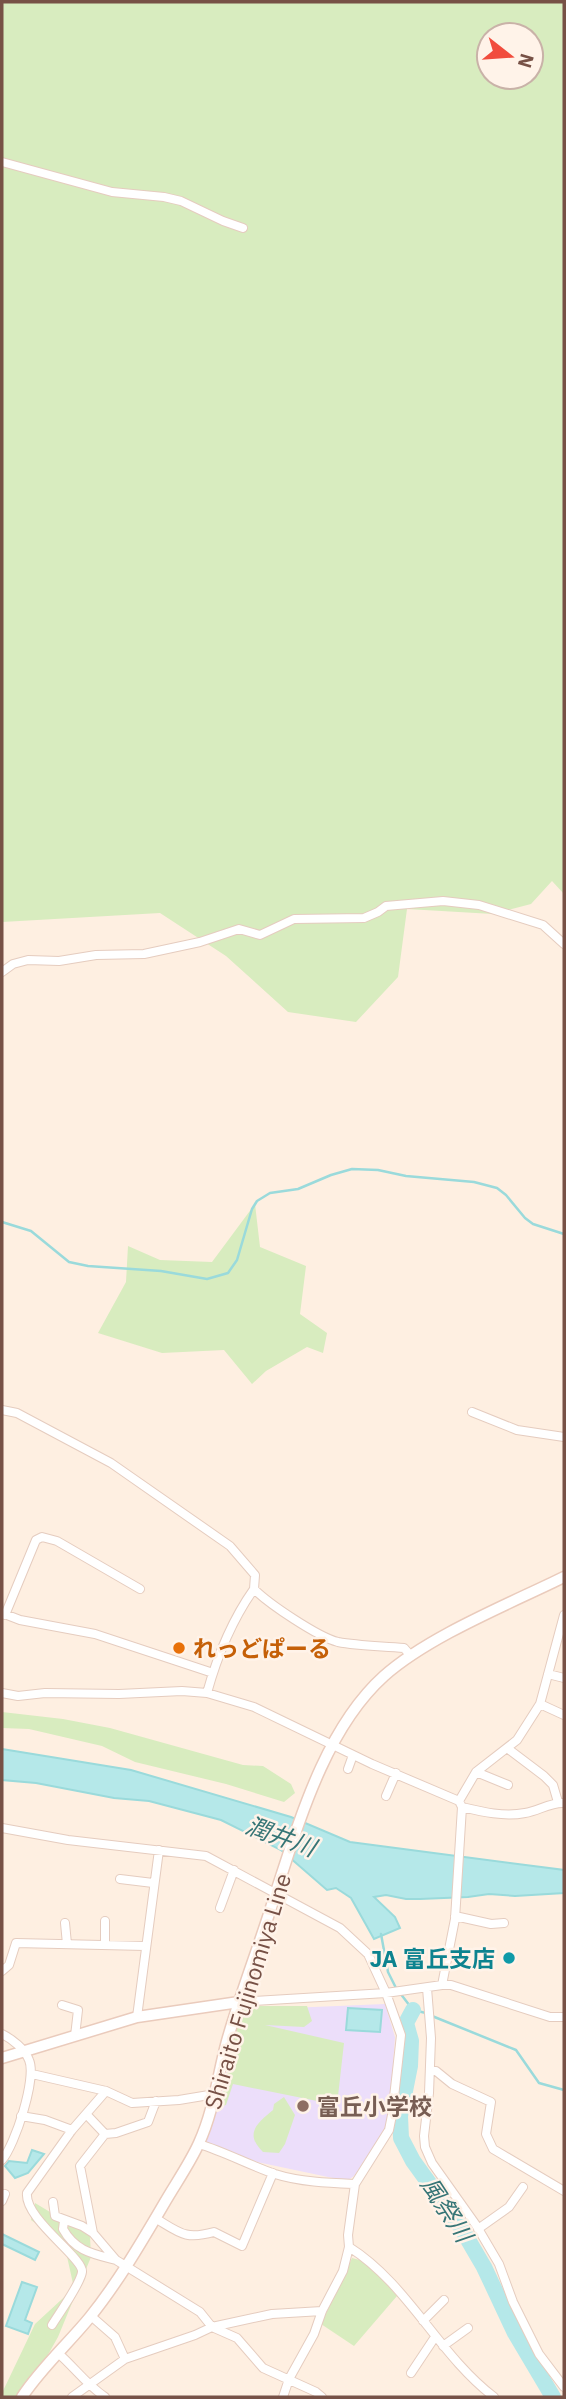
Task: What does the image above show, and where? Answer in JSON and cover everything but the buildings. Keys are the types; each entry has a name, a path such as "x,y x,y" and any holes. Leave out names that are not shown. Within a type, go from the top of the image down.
{"main road":[{"name":"Shiraito Fujinomiya Line","path":"22,2397 32,2382 91,2316 128,2266 199,2144 239,2002 311,1793 332,1745 364,1696 384,1675 411,1656 458,1629 564,1577"},
{"path":"2,2058 137,2017 239,2002"}],"street":[{"path":"2,162 112,191 181,201 243,228"},
{"path":"2,972 13,964 28,960 60,961 144,954 200,942 239,929 260,935 295,919 365,918 386,906 418,902 443,901 479,905 543,925 564,944"},
{"path":"2,1410 18,1413 111,1462 230,1546 250,1567 255,1576 254,1589 238,1615 207,1693"},
{"path":"472,1412 517,1430 564,1437"},
{"path":"140,1589 57,1541 42,1537 36,1540 3,1614 20,1620 95,1634 213,1673"},
{"path":"254,1589 273,1605 337,1642 404,1648 411,1656"},
{"path":"442,1985 455,1916 461,1804 476,1772 517,1740 540,1703 564,1615"},
{"path":"548,1674 564,1678"},
{"path":"2,1693 18,1696 45,1692 207,1693 254,1707 353,1755 374,1760 461,1804 495,1814 513,1814 527,1813 561,1803 553,1785 506,1748"},
{"path":"540,1703 564,1715"},
{"path":"348,1769 353,1755"},
{"path":"476,1772 508,1785"},
{"path":"386,1796 396,1773"},
{"path":"2,1828 68,1840 206,1856 277,1890 340,1928 368,1954 401,2035 394,2105 389,2130 355,2184 348,2235 349,2247 343,2271 322,2311 314,2334 289,2379 283,2397"},
{"path":"137,2017 159,1850"},
{"path":"220,1908 234,1870"},
{"path":"120,1879 153,1883"},
{"path":"455,1916 491,1924 504,1923"},
{"path":"105,1921 105,1945"},
{"path":"65,1923 66,1944"},
{"path":"2,1971 9,1965 16,1943 145,1946"},
{"path":"239,2002 386,1993 450,1985 550,2017 564,2017"},
{"path":"427,1988 431,2038 425,2147 432,2164 499,2264 513,2302 539,2354 564,2387"},
{"path":"62,2005 78,2010 75,2036"},
{"path":"2,2034 12,2039 23,2051 29,2059 32,2074 14,2141 2,2160"},
{"path":"430,2071 436,2071 452,2084 491,2102 486,2134 493,2149 564,2191"},
{"path":"32,2074 106,2091 132,2103 215,2094"},
{"path":"52,2325 82,2273 77,2261 58,2243 30,2208 26,2200 27,2193 72,2130 106,2091"},
{"path":"93,2233 80,2166 106,2134 148,2122 156,2101"},
{"path":"87,2115 106,2134"},
{"path":"21,2116 45,2120 72,2130"},
{"path":"199,2144 291,2178 355,2184"},
{"path":"155,2218 194,2238 214,2232 242,2246 273,2173"},
{"path":"478,2229 509,2207 523,2187"},
{"path":"53,2202 55,2217 82,2226 93,2233 116,2260"},
{"path":"64,2221 63,2229 76,2247 128,2266 200,2312 212,2327 237,2338 263,2368 322,2397"},
{"path":"349,2247 368,2259 423,2321 459,2367 494,2397"},
{"path":"423,2321 444,2300"},
{"path":"72,2397 125,2359 212,2327 272,2314 322,2311"},
{"path":"91,2316 116,2337 125,2359"},
{"path":"443,2346 468,2328"},
{"path":"411,2373 435,2337"},
{"path":"58,2353 87,2385 105,2397"}],"shaded area":[{"name":"富丘小学校","path":"385,2004 395,2037 389,2120 386,2129 354,2176 347,2181 257,2162 205,2141 244,2010"}],"green space":[{"path":"2,2 564,2 564,894 552,881 531,904 493,914 407,909 398,977 356,1022 288,1012 226,956 160,913 2,922"},
{"path":"255,1204 260,1247 306,1266 300,1314 327,1333 323,1353 307,1347 266,1371 252,1384 224,1350 162,1353 98,1333 126,1282 128,1246 160,1260 212,1262"},
{"path":"2,1712 110,1728 243,1765 263,1766 291,1784 295,1793 284,1802 226,1784 135,1762 102,1746 29,1729 2,1728"},
{"path":"241,2006 307,2006 312,2021 304,2027 265,2025 344,2043 337,2105 233,2084 226,2105 220,2107"},
{"path":"284,2097 295,2115 285,2144 279,2153 263,2152 254,2140 255,2129 273,2110 274,2104"},
{"path":"35,2203 90,2236 91,2257 58,2337 24,2397 2,2397 35,2324 74,2288 64,2243 31,2220"},
{"path":"352,2258 367,2262 397,2296 354,2346 321,2324"}],"water":[{"name":"潤井川","path":"2,1749 131,1770 291,1817 350,1842 564,1870 564,1893 515,1896 489,1894 420,1899 386,1895 374,1897 395,1917 400,1928 374,1939 351,1898 336,1888 327,1890 281,1850 221,1820 149,1801 2,1780"},
{"path":"348,2008 382,2010 380,2032 346,2030"},
{"path":"32,2150 44,2154 28,2173 15,2178 5,2166 9,2161 27,2163"},
{"path":"2,2234 39,2252 35,2260 2,2244"},
{"path":"22,2282 37,2287 25,2320 32,2323 28,2334 6,2326"}],"waterway":[{"path":"2,1222 31,1231 69,1262 88,1266 161,1271 207,1279 228,1273 237,1260 252,1209 257,1201 270,1193 298,1189 352,1169 474,1182 497,1188 533,1224 564,1234"},
{"path":"381,1934 388,1972 396,1988"},
{"path":"400,1993 413,2010 426,2013"},
{"name":"風祭川","path":"413,2010 406,2023 411,2041 410,2066 400,2116 401,2138 413,2161 460,2226 484,2267 515,2333 553,2397"},
{"path":"432,2016 516,2050 539,2083 564,2090"}],"place":[{"name":"れっどぱーる","path":"179,1648"},
{"name":"JA 富丘支店","path":"509,1958"},
{"name":"富丘小学校","path":"303,2106"}]}
